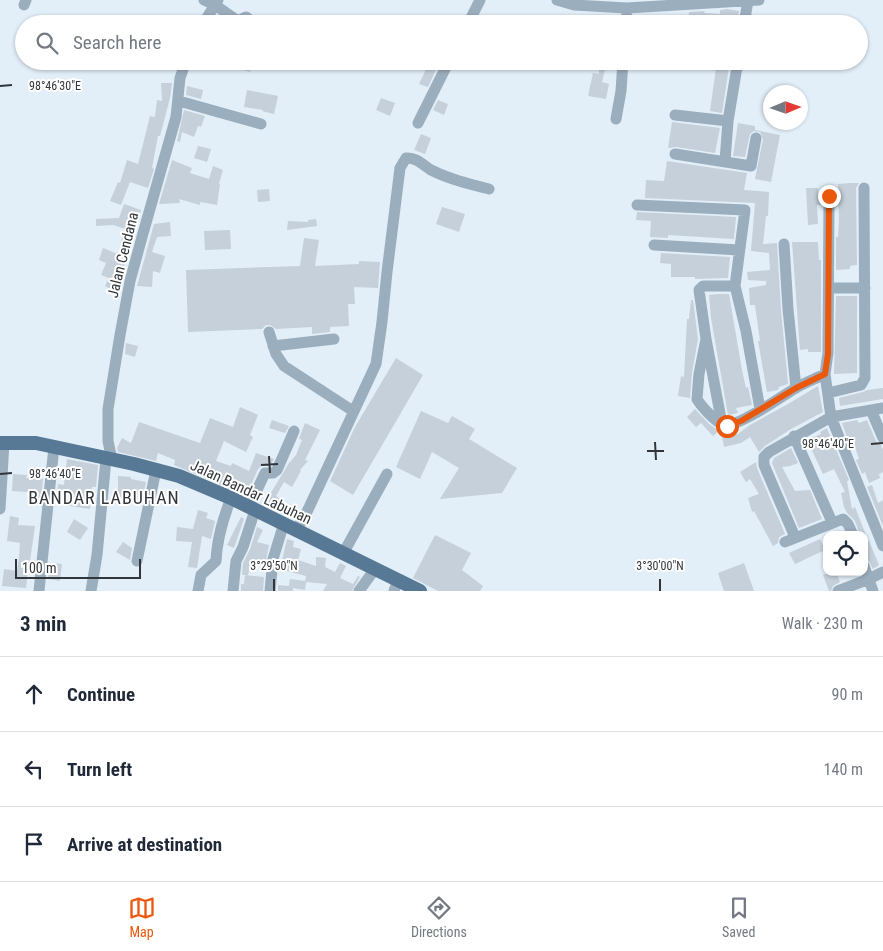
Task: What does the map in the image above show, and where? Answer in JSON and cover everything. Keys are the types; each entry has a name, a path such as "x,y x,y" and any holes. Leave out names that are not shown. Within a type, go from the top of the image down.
{"main road":[{"name":"Jalan Bandar Labuhan","path":"2,443 36,444 54,447 179,476 231,498 344,552 375,569 397,586 420,591"}],"street":[{"path":"204,0 216,2 231,15"},
{"path":"472,15 480,0"},
{"path":"561,1 586,6 627,8 685,2 753,0 747,15"},
{"path":"208,15 216,2"},
{"path":"627,8 627,15"},
{"name":"Jalan Cendana","path":"91,591 109,459 108,409 120,335 130,281 176,117 180,78 183,70"},
{"path":"418,123 444,70"},
{"path":"616,119 622,70"},
{"path":"725,161 728,121 736,70"},
{"path":"179,100 261,124"},
{"path":"675,115 728,121"},
{"path":"675,154 751,166 756,138"},
{"path":"270,591 273,559 290,526 305,516 376,364 402,161 412,157 431,170 450,178 489,189"},
{"path":"828,393 861,385 865,378 864,188"},
{"path":"829,196 828,354 825,374 831,417 883,546"},
{"path":"637,205 744,210 735,286 746,331 760,409"},
{"path":"784,244 796,388"},
{"path":"654,245 739,250"},
{"path":"722,424 700,300 701,287 708,285 735,286"},
{"path":"829,288 865,288"},
{"path":"269,332 273,346 284,366 353,411"},
{"path":"706,339 700,368 697,399 708,412 727,426 825,374"},
{"path":"273,346 334,340"},
{"path":"851,531 845,520 840,519 790,540 763,460 765,454 794,436 831,417 877,409 883,438"},
{"path":"233,591 236,561 243,547 252,509 265,473 273,474 277,470 294,431"},
{"path":"794,436 832,522"},
{"path":"0,510 2,443"},
{"path":"39,591 54,447"},
{"path":"137,561 156,470"},
{"path":"344,552 387,474"},
{"path":"198,591 201,575 216,561 217,542 221,525 231,498"},
{"path":"358,591 375,569"},
{"path":"838,591 883,572"},
{"path":"868,576 873,591"}],"building":[{"path":"720,10 739,11 738,15 689,15 689,12 705,11 704,13 720,14"},
{"path":"426,70 436,70 428,87 419,84"},
{"path":"599,70 605,70 602,82 609,84 606,99 588,96 593,73 599,74"},
{"path":"716,70 729,70 722,113 710,111"},
{"path":"161,83 172,83 160,136 158,136 152,168 154,169 148,188 130,182 121,205 110,201 118,182 120,183 127,160 138,164 150,116 155,117 157,100 162,101"},
{"path":"187,86 203,90 201,99 186,95"},
{"path":"247,90 278,96 274,114 244,107"},
{"path":"381,98 395,103 390,116 376,110"},
{"path":"438,100 448,104 444,115 433,110"},
{"path":"184,110 205,116 201,127 198,126 194,137 182,132 180,142 177,141"},
{"path":"672,122 720,128 715,153 676,147 668,148"},
{"path":"738,123 755,126 755,130 780,135 771,182 755,179 763,139 760,132 754,131 750,134 745,157 733,156"},
{"path":"421,134 431,138 425,154 414,150"},
{"path":"198,146 211,149 207,162 194,158"},
{"path":"172,160 192,168 190,173 209,179 213,166 223,170 219,184 217,205 200,202 200,205 179,199 180,203 159,204"},
{"path":"667,161 747,173 744,190 769,192 768,216 766,216 763,244 777,243 788,384 779,387 778,390 767,392 758,341 760,341 755,305 750,305 749,288 766,285 766,281 748,280 747,272 770,270 769,253 751,251 755,203 645,198 646,180 664,181"},
{"path":"859,183 856,188 857,265 850,266 850,269 836,270 836,237 838,237 839,221 838,184"},
{"path":"806,188 818,188 818,195 822,195 821,205 817,205 818,224 808,225"},
{"path":"269,189 270,201 258,202 257,190"},
{"path":"124,204 141,210 131,245 121,241 125,229 113,225 96,226 96,219 119,218"},
{"path":"442,207 465,214 459,232 436,224"},
{"path":"637,212 736,217 734,239 668,235 668,238 650,237 651,221 636,220"},
{"path":"316,219 317,226 287,230 288,221 308,222 308,220"},
{"path":"170,222 171,236 157,237 152,252 165,256 160,273 153,271 152,287 137,286 154,224"},
{"path":"230,230 231,249 205,250 204,231"},
{"path":"304,238 319,240 315,266 359,264 359,261 380,262 378,288 354,287 355,304 348,304 349,326 330,327 330,332 312,334 312,327 276,329 270,325 266,325 262,329 188,332 186,270 300,266"},
{"path":"792,242 818,242 819,260 821,260 821,352 808,352 808,349 800,350"},
{"path":"103,248 127,258 117,284 120,285 117,292 105,286 109,278 101,275 106,263 99,260"},
{"path":"661,253 730,257 728,278 695,279 695,277 671,277 671,264 660,263"},
{"path":"729,294 742,370 752,405 736,408 738,413 728,415 711,318 709,295"},
{"path":"836,296 857,296 857,373 834,374"},
{"path":"691,300 693,300 698,339 690,398 678,396 681,376 684,377 687,319 689,319"},
{"path":"126,343 138,346 135,357 125,354"},
{"path":"396,358 423,375 353,495 330,481 355,427"},
{"path":"818,386 823,412 791,429 759,452 750,437 741,443 724,447 722,437 738,434 750,425"},
{"path":"883,388 883,399 840,406 839,398 867,390"},
{"path":"240,407 258,415 250,435 253,437 246,452 224,441 216,461 231,466 232,463 249,471 256,453 274,459 270,466 261,466 258,469 246,496 174,465 175,460 158,453 156,461 118,452 117,448 122,438 131,443 139,422 200,443 210,418 233,427"},
{"path":"695,409 709,424 719,431 713,436 701,423 696,427 687,417"},
{"path":"421,411 448,423 452,416 475,429 469,439 517,468 502,493 440,499 459,468 432,452 420,479 396,467"},
{"path":"272,420 289,426 285,433 269,428"},
{"path":"857,420 859,423 867,420 876,441 883,450 883,472 879,474 880,478 869,483 865,472 862,474 856,460 859,459 853,441 849,442 842,423"},
{"path":"305,423 320,430 305,460 308,461 300,470 292,487 284,482 276,496 279,498 273,509 268,506 269,503 266,501 296,455 302,440 299,439"},
{"path":"827,428 849,480 847,481 852,509 855,507 864,531 859,531 855,521 844,507 841,493 845,492 834,469 823,474 807,440 821,434 820,432"},
{"path":"791,448 798,463 782,467 795,491 810,490 822,519 799,528 772,463 774,458"},
{"path":"67,459 98,465 96,487 92,487 90,509 56,504 58,484 64,485"},
{"path":"756,462 785,534 779,537 778,543 773,546 754,511 752,512 748,498 759,494 750,479 746,482 740,472"},
{"path":"13,474 27,475 26,478 43,479 41,500 28,500 28,492 12,491"},
{"path":"118,476 131,477 131,479 146,482 142,502 118,498"},
{"path":"872,485 878,503 883,500 883,526 867,487"},
{"path":"198,510 208,513 206,518 215,521 211,539 202,536 197,568 188,567 192,542 176,541 177,527 193,529"},
{"path":"10,516 19,518 18,525 35,526 30,561 34,562 33,572 28,571 26,588 2,586 4,569 17,571 19,558 20,543 7,541"},
{"path":"241,517 244,519 234,548 227,545"},
{"path":"74,519 88,528 80,540 67,532"},
{"path":"257,527 263,530 257,542 269,545 265,565 251,561 248,575 242,575 243,563"},
{"path":"435,535 471,553 462,570 483,586 480,591 438,591 413,578"},
{"path":"287,539 294,541 293,547 301,549 298,560 316,566 316,557 326,558 325,567 335,572 340,563 346,566 340,578 353,584 358,576 360,577 352,591 323,591 327,584 306,582 305,590 293,588 293,591 278,591 278,585 289,586 290,579 305,581 306,576 280,569"},
{"path":"820,539 823,546 823,551 795,564 789,553"},
{"path":"123,542 132,548 130,560 116,552"},
{"path":"868,542 879,565 873,569 868,560"},
{"path":"49,563 62,564 60,581 48,579"},
{"path":"744,563 754,591 724,591 718,573"},
{"path":"245,575 264,577 263,591 241,591 241,584 244,584"},
{"path":"823,576 838,576 840,582 829,591"}],"district":[{"name":"BANDAR LABUHAN","path":"104,497"}],"route":[{"path":"727,426 741,421 796,388 825,374 828,354 829,196"}]}
